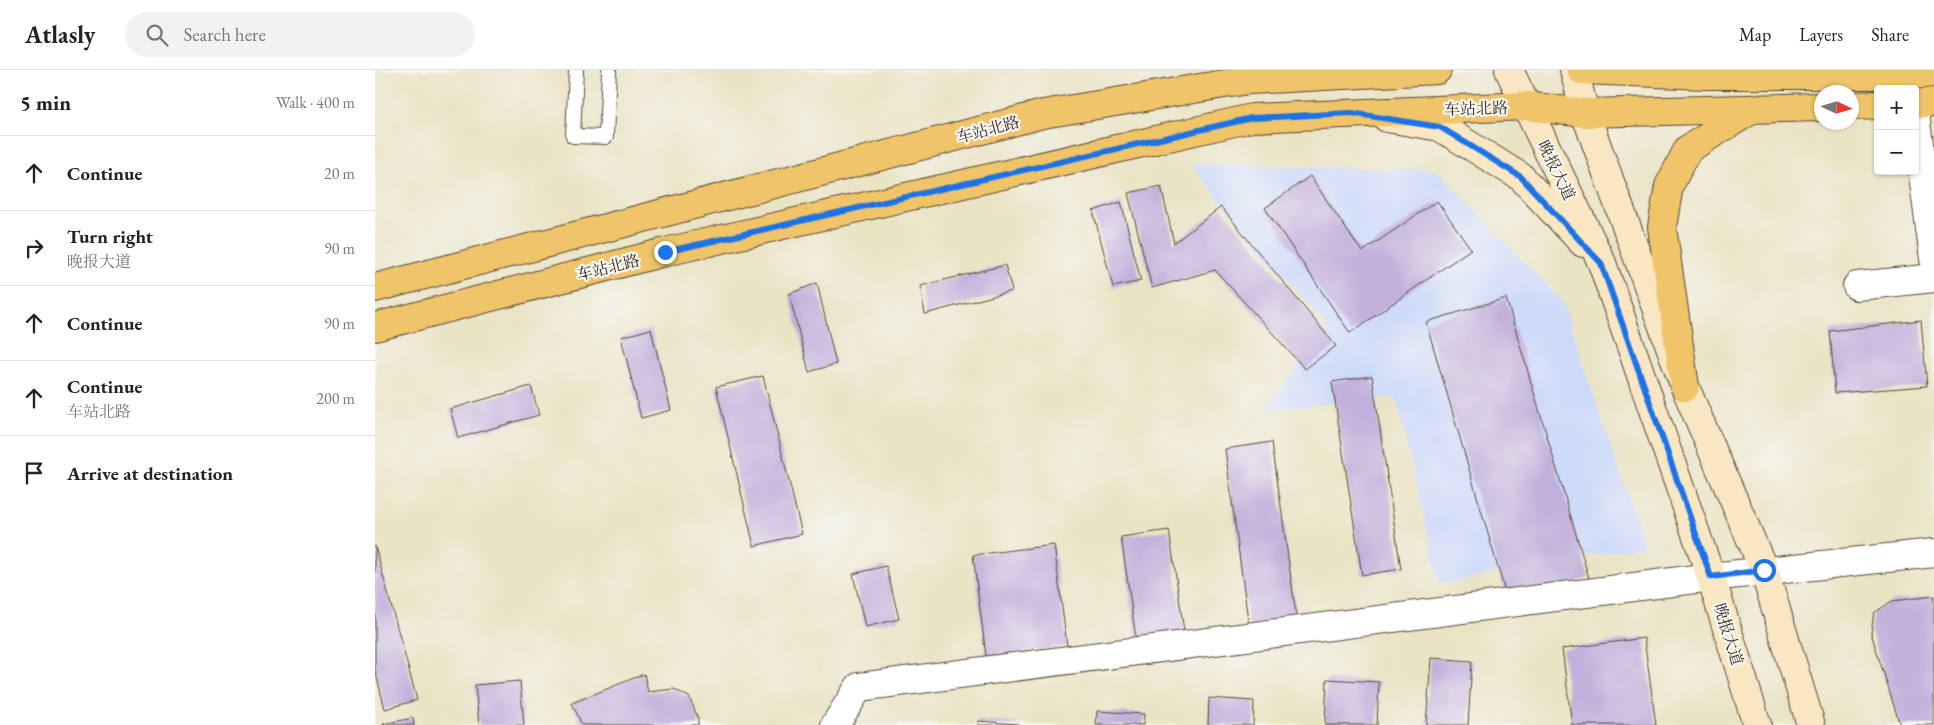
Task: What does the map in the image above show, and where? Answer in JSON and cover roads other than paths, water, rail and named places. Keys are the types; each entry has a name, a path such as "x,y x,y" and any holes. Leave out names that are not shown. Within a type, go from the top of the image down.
{"main road":[{"name":"车站北路","path":"375,288 1043,114 1248,80 1437,70"},
{"name":"晚报大道","path":"1509,70 1601,263 1711,577 1757,725"},
{"path":"1575,70 1585,113 1685,387 1764,570 1811,725"},
{"path":"1581,70 1920,79"},
{"path":"1919,104 1934,102"},
{"path":"1859,106 1874,105"},
{"name":"车站北路","path":"375,326 665,252 1252,118 1526,106 1585,113 1814,107"},
{"path":"1685,387 1662,227 1669,186 1688,149 1755,109"},
{"path":"1351,113 1440,127 1521,177 1601,263"}],"street":[{"path":"1917,130 1934,259"},
{"path":"1857,286 1934,278"},
{"path":"835,725 859,687 1764,570 1934,553"}],"lane":[{"path":"576,70 573,136 606,137 609,70"}]}
